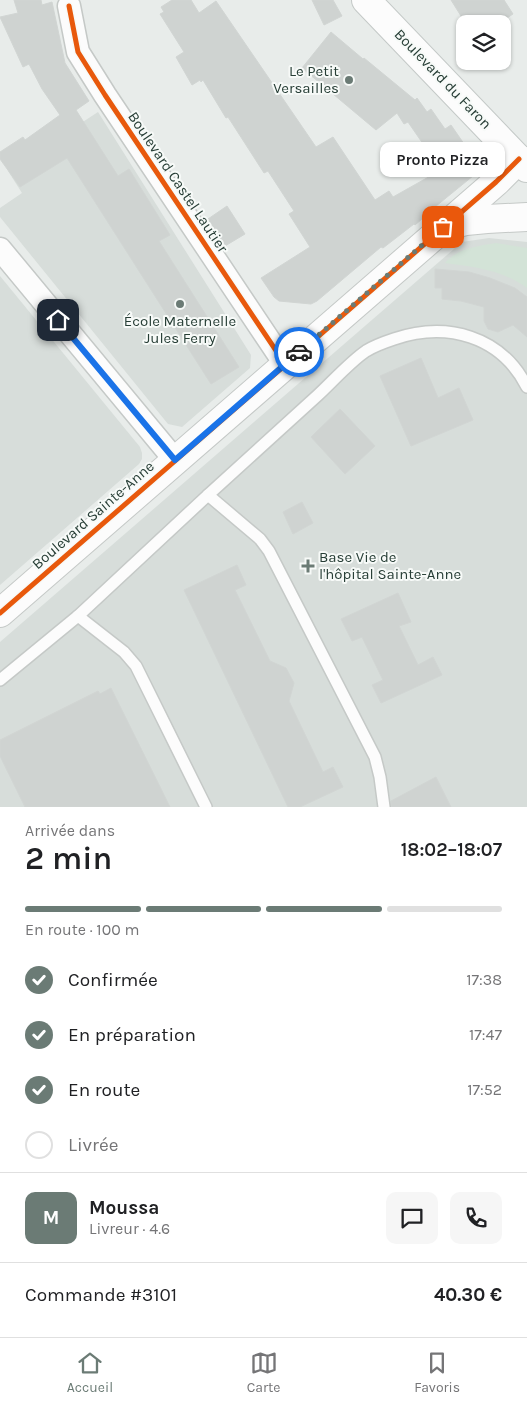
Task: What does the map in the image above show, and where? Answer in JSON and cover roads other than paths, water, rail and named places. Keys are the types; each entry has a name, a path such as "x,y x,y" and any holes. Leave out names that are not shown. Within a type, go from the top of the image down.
{"street":[{"name":"Boulevard du Faron","path":"366,0 523,163"},
{"name":"Boulevard Castel Lautier","path":"69,6 78,52 285,364"},
{"name":"Boulevard Sainte-Anne","path":"0,613 443,227 496,182 523,163"},
{"name":"Boulevard Sainte-Anne","path":"443,227 487,218 527,217"},
{"path":"0,249 175,460"}],"lane":[{"path":"0,680 78,616 208,494 366,351 405,336 422,332 448,332 488,344 507,360 527,388"},
{"path":"208,494 260,539 269,551 375,756 384,807"},
{"path":"78,616 124,652 136,666 206,807"}],"place":[{"name":"Le Petit Versailles","path":"349,80"},
{"name":"Pronto Pizza","path":"443,227"},
{"name":"École Maternelle Jules Ferry","path":"180,304"},
{"name":"Base Vie de l'hôpital Sainte-Anne","path":"308,566"}]}
